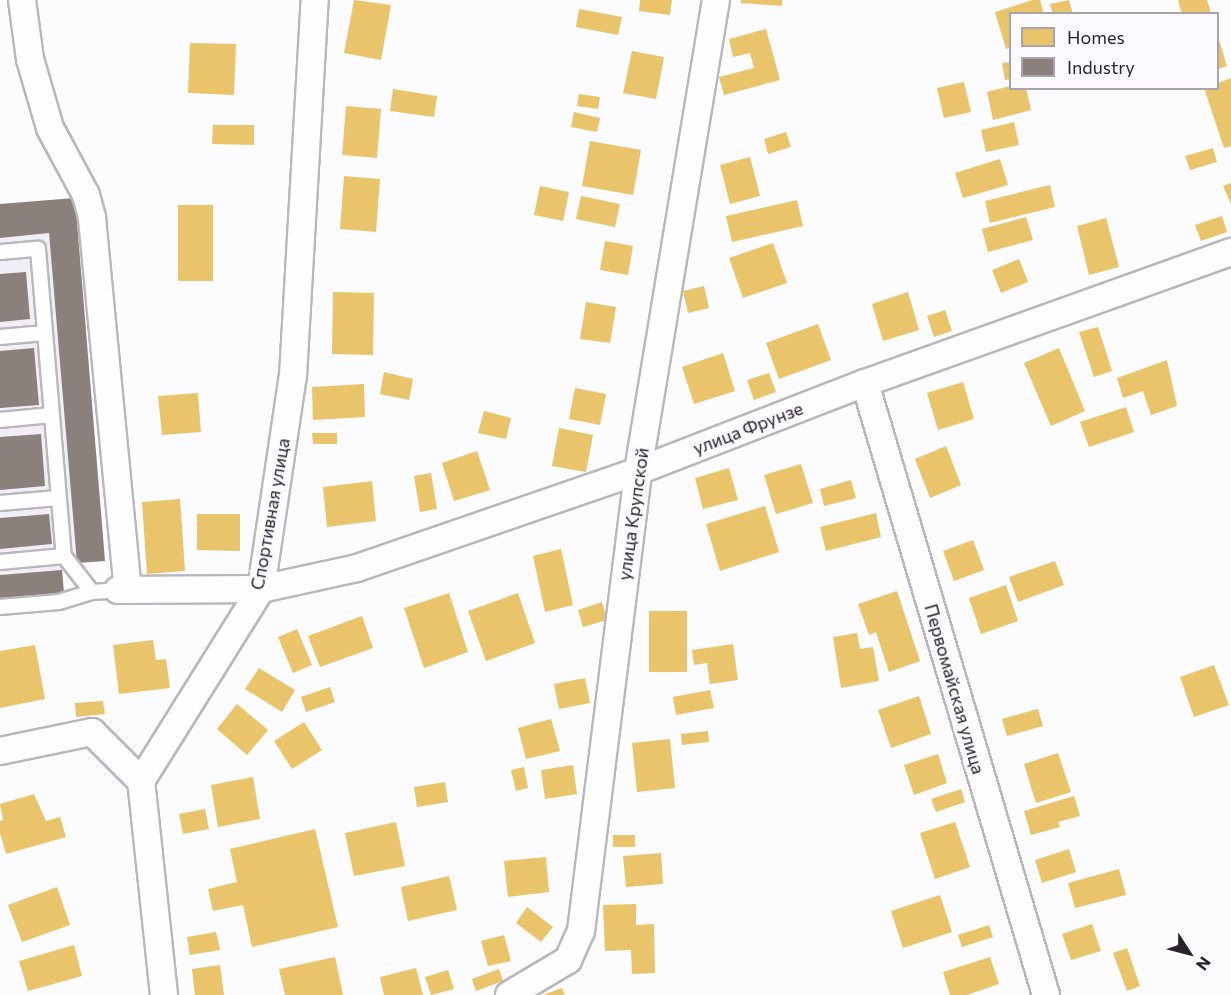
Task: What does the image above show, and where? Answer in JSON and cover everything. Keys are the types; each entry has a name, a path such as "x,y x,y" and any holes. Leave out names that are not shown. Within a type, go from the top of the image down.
{"street":[{"path":"22,0 30,59 50,128 86,195 92,218 123,590"},
{"name":"Спортивная улица","path":"141,781 261,589 293,376 315,0"},
{"name":"улица Крупской","path":"509,995 568,960 580,931 638,471 716,0"},
{"name":"улица Фрунзе","path":"123,590 261,589 357,568 638,471 865,383 1231,252"},
{"name":"Первомайская улица","path":"865,383 1046,995"},
{"path":"0,751 92,732 141,781 164,995"}],"lane":[{"path":"0,252 38,249 64,556 92,592"},
{"path":"0,337 45,333"},
{"path":"0,420 52,415"},
{"path":"0,503 58,498"},
{"path":"0,562 64,556"},
{"path":"0,607 60,602 92,592 123,590"}],"shaded area":[{"path":"75,198 105,561 77,563 62,570 64,593 0,599 0,204"}],"building: Homes":[{"path":"354,0 391,5 381,60 344,53"},
{"path":"640,0 672,0 670,15 639,11"},
{"path":"741,0 782,0 782,6 741,3"},
{"path":"1033,0 1040,0 1043,12 1009,12 1009,48 1006,49 995,12"},
{"path":"1069,0 1072,12 1052,12 1050,4"},
{"path":"1178,0 1207,0 1211,12 1181,12"},
{"path":"579,9 622,17 618,35 576,27"},
{"path":"766,29 780,80 724,95 719,77 754,68 750,53 733,57 729,39"},
{"path":"1219,40 1227,66 1219,69"},
{"path":"190,43 236,44 234,95 188,93"},
{"path":"632,51 664,57 656,99 623,93"},
{"path":"1009,62 1009,79 1005,80 1002,63"},
{"path":"1231,78 1231,146 1224,148 1205,90 1219,90 1219,83"},
{"path":"964,82 971,112 944,118 937,88"},
{"path":"1009,86 1009,90 1026,90 1031,110 993,120 987,92"},
{"path":"393,89 437,96 434,117 390,111"},
{"path":"579,94 600,97 598,109 577,106"},
{"path":"346,106 381,109 377,158 342,155"},
{"path":"574,112 600,118 597,132 571,127"},
{"path":"1014,122 1019,145 986,152 981,130"},
{"path":"213,125 254,125 254,145 212,144"},
{"path":"786,132 791,147 768,154 764,139"},
{"path":"590,141 641,150 633,195 582,186"},
{"path":"1213,148 1217,162 1190,170 1185,156"},
{"path":"750,157 760,196 730,204 720,165"},
{"path":"1000,159 1008,185 963,198 955,173"},
{"path":"344,176 380,179 376,232 340,229"},
{"path":"1231,183 1231,204 1223,186"},
{"path":"1050,185 1055,207 990,223 985,201"},
{"path":"540,186 569,192 563,221 534,215"},
{"path":"581,196 620,204 615,227 576,219"},
{"path":"797,200 803,226 732,242 726,216"},
{"path":"178,205 213,205 213,281 178,281"},
{"path":"1222,216 1227,232 1201,241 1195,225"},
{"path":"1026,217 1033,240 988,252 982,229"},
{"path":"1106,218 1119,267 1089,275 1077,226"},
{"path":"605,241 633,246 628,275 600,270"},
{"path":"773,243 787,283 743,298 729,258"},
{"path":"1019,259 1028,282 1001,293 992,270"},
{"path":"704,286 709,308 688,313 683,291"},
{"path":"333,292 374,293 373,355 332,354"},
{"path":"908,292 919,330 883,341 872,304"},
{"path":"586,302 616,307 610,343 580,339"},
{"path":"945,310 952,331 934,337 927,316"},
{"path":"818,324 831,360 779,379 766,343"},
{"path":"1098,327 1112,371 1094,377 1079,332"},
{"path":"1059,348 1085,411 1051,426 1024,363"},
{"path":"723,353 735,391 694,404 682,367"},
{"path":"1167,360 1177,406 1151,415 1143,391 1123,398 1117,378"},
{"path":"384,372 413,379 409,400 380,394"},
{"path":"769,373 776,392 754,400 747,380"},
{"path":"963,382 974,419 938,430 927,393"},
{"path":"364,384 365,417 313,420 312,387"},
{"path":"575,388 606,394 600,425 569,419"},
{"path":"198,393 201,432 162,435 158,396"},
{"path":"1126,407 1134,432 1089,447 1080,422"},
{"path":"484,411 511,418 506,439 478,433"},
{"path":"559,428 593,435 586,472 552,466"},
{"path":"312,433 337,433 337,444 313,444"},
{"path":"946,446 961,485 930,498 915,459"},
{"path":"477,451 490,490 454,501 442,463"},
{"path":"801,464 813,503 776,514 764,475"},
{"path":"729,468 738,500 703,509 695,478"},
{"path":"431,473 437,509 420,512 414,476"},
{"path":"851,480 856,498 824,506 820,489"},
{"path":"372,481 376,521 327,527 323,487"},
{"path":"180,499 185,571 147,574 142,502"},
{"path":"765,506 779,552 720,571 706,524"},
{"path":"876,513 881,537 826,551 820,527"},
{"path":"197,514 240,514 240,551 197,550"},
{"path":"973,540 984,570 954,581 943,551"},
{"path":"561,549 573,605 545,612 533,556"},
{"path":"1055,561 1064,585 1018,602 1009,577"},
{"path":"1006,585 1018,621 981,634 969,598"},
{"path":"897,591 920,661 889,672 876,632 869,635 858,604"},
{"path":"449,593 468,652 424,668 404,608"},
{"path":"518,593 535,643 486,661 468,611"},
{"path":"602,602 607,620 583,627 578,610"},
{"path":"649,611 687,611 687,672 649,672"},
{"path":"362,616 373,648 320,667 308,636"},
{"path":"297,629 312,665 293,673 278,637"},
{"path":"857,633 860,649 873,647 879,681 841,688 833,637"},
{"path":"153,640 156,660 166,659 170,688 119,694 113,645"},
{"path":"733,644 738,680 710,684 707,663 694,665 692,650"},
{"path":"35,645 45,699 0,708 0,651"},
{"path":"1214,665 1229,705 1194,717 1180,677"},
{"path":"259,668 295,690 282,712 245,689"},
{"path":"585,678 590,703 559,709 554,684"},
{"path":"330,687 335,702 306,712 301,697"},
{"path":"710,690 714,708 676,715 673,697"},
{"path":"919,696 931,734 891,748 878,710"},
{"path":"103,701 105,714 76,717 75,703"},
{"path":"237,704 268,730 247,755 217,729"},
{"path":"1038,709 1043,726 1007,736 1002,719"},
{"path":"551,719 560,751 526,759 518,728"},
{"path":"304,722 322,750 292,769 274,741"},
{"path":"708,731 709,742 682,745 681,734"},
{"path":"670,739 675,788 637,792 632,743"},
{"path":"1058,753 1071,792 1036,803 1024,764"},
{"path":"938,754 947,783 914,795 904,765"},
{"path":"573,765 577,794 545,799 541,770"},
{"path":"524,767 528,788 516,791 511,770"},
{"path":"253,777 260,819 218,827 211,785"},
{"path":"445,782 448,802 417,807 414,787"},
{"path":"961,789 965,802 936,812 931,799"},
{"path":"34,794 46,821 60,817 66,837 6,854 0,833 0,821 3,820 0,804"},
{"path":"1074,796 1080,816 1058,822 1060,827 1031,835 1024,811"},
{"path":"205,809 209,829 183,834 179,814"},
{"path":"396,822 405,866 354,876 345,833"},
{"path":"955,822 970,867 935,879 920,833"},
{"path":"315,829 338,927 252,947 243,905 213,911 208,889 237,882 230,849"},
{"path":"613,835 635,835 635,847 613,847"},
{"path":"1069,849 1076,872 1042,883 1035,860"},
{"path":"661,853 663,884 626,887 623,856"},
{"path":"546,857 549,892 508,897 504,861"},
{"path":"1119,869 1126,895 1075,908 1068,883"},
{"path":"449,876 457,910 408,921 401,887"},
{"path":"57,887 70,925 22,942 8,905"},
{"path":"940,895 952,932 903,948 891,911"},
{"path":"636,904 636,925 654,924 655,973 632,974 631,950 605,951 603,905"},
{"path":"527,907 553,927 541,942 516,923"},
{"path":"1092,924 1101,951 1071,960 1062,934"},
{"path":"989,925 993,937 962,947 958,935"},
{"path":"216,932 220,950 190,955 187,937"},
{"path":"504,935 511,961 488,966 481,941"},
{"path":"74,945 82,976 28,991 19,961"},
{"path":"1127,948 1140,986 1127,991 1113,953"},
{"path":"335,957 343,995 285,995 279,969"},
{"path":"990,957 999,984 967,995 950,995 943,972"},
{"path":"220,965 224,995 195,995 192,969"},
{"path":"416,968 423,995 384,995 380,977"},
{"path":"499,969 503,981 476,991 472,979"},
{"path":"448,970 454,989 431,995 425,977"},
{"path":"562,988 565,995 543,995"}],"building: Industry":[{"path":"75,198 105,561 77,563 49,233 0,238 0,204"},
{"path":"26,272 30,319 0,322 0,274"},
{"path":"34,348 39,405 0,408 0,351"},
{"path":"41,434 45,486 0,490 0,437"},
{"path":"49,514 52,544 0,549 0,518"},
{"path":"62,570 64,593 0,599 0,575"}]}
